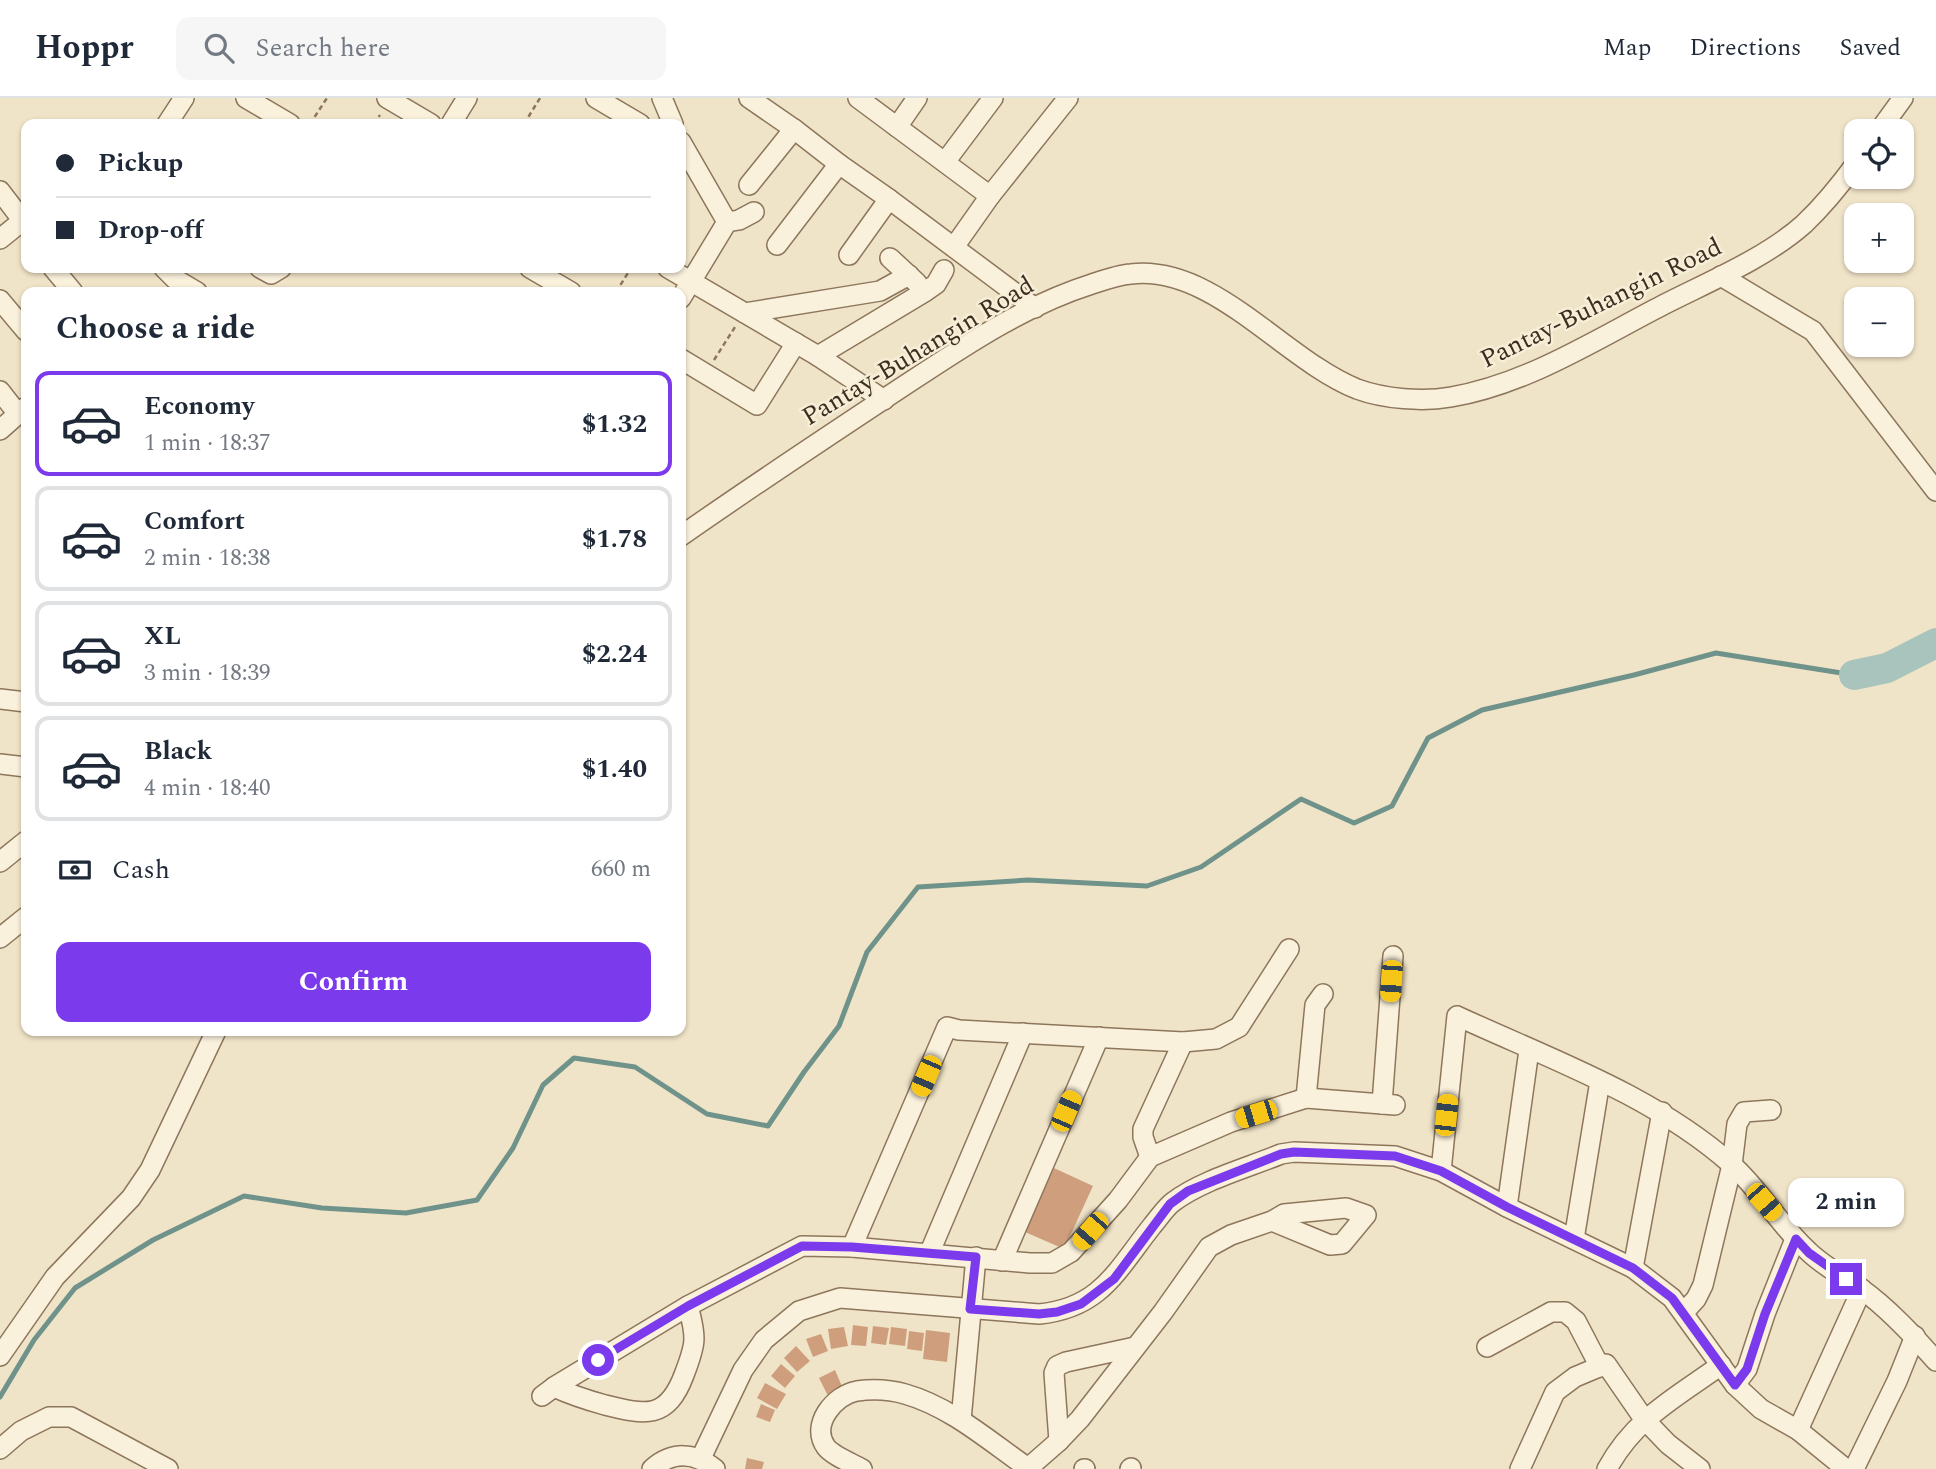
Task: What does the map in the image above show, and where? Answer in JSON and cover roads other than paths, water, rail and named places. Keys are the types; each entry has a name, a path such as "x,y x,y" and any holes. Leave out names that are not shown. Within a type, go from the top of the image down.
{"street":[{"path":"170,119 184,98"},
{"path":"246,98 282,119"},
{"path":"387,98 423,119"},
{"path":"454,119 467,98"},
{"path":"596,98 632,119"},
{"path":"662,98 671,119"},
{"path":"858,98 990,196"},
{"path":"897,127 917,98"},
{"path":"945,162 993,98"},
{"path":"954,247 990,196 1068,98"},
{"path":"1888,119 1903,98"},
{"path":"757,100 839,164 1035,307"},
{"path":"749,185 794,129"},
{"path":"686,154 727,222"},
{"path":"777,245 839,164"},
{"name":"Pantay-Buhangin Road","path":"686,533 801,453 965,347 1035,307 1096,283 1129,274 1156,273 1177,278 1205,289 1333,378 1360,390 1388,396 1448,398 1522,376 1721,276 1768,249 1802,225 1844,178"},
{"path":"0,191 21,222"},
{"path":"849,255 889,199"},
{"path":"754,212 739,220 727,222 686,290 745,313 818,356 884,400"},
{"path":"0,239 21,226"},
{"path":"890,258 926,292"},
{"path":"818,356 926,292 936,284 944,270"},
{"path":"57,273 69,287"},
{"path":"168,273 189,287"},
{"path":"538,273 562,287"},
{"path":"672,273 684,287"},
{"path":"745,313 880,291 909,275"},
{"path":"1721,276 1813,331 1936,491"},
{"path":"858,296 871,324"},
{"path":"0,300 21,325"},
{"path":"686,362 757,405 796,343"},
{"path":"0,391 21,410"},
{"path":"0,430 21,412"},
{"path":"0,699 21,701"},
{"path":"0,764 21,766"},
{"path":"0,862 21,845"},
{"path":"0,938 21,921"},
{"path":"852,1247 947,1027 958,1030 1183,1042 1216,1039 1239,1027 1289,949"},
{"path":"688,1306 695,1332 694,1350 678,1391 658,1409 641,1414 548,1392 688,1306 802,1246 852,1247 1052,1263 1071,1252 1118,1200 1150,1157 1231,1122 1306,1098 1388,1104 1393,956"},
{"path":"1306,1098 1315,1005 1323,994"},
{"path":"1441,1171 1457,1016 1662,1112 1732,1164 1809,1253 1862,1289 1914,1336 1936,1361"},
{"path":"929,1254 1023,1033"},
{"path":"0,1356 55,1277 131,1198 150,1170 214,1036"},
{"path":"1002,1261 1098,1037"},
{"path":"1150,1157 1143,1129 1183,1042"},
{"path":"1507,1207 1530,1049"},
{"path":"1574,1239 1600,1081"},
{"path":"1684,1312 1696,1299 1703,1285 1732,1164 1737,1124 1744,1112 1771,1110"},
{"path":"1633,1268 1662,1112"},
{"path":"652,1469 665,1460 678,1456 708,1464 743,1370 764,1340 799,1311 840,1298 1039,1314 1057,1312 1081,1304 1114,1279 1170,1204 1188,1191 1281,1154 1294,1152 1395,1156 1441,1171 1507,1207 1633,1268 1672,1298 1735,1385 1761,1409 1798,1430 1846,1469"},
{"path":"862,1469 827,1447 820,1430 825,1414 831,1406 855,1391 903,1393 929,1402 961,1420 1027,1469 1080,1419 1209,1247 1272,1221"},
{"path":"1735,1385 1747,1369 1765,1314 1796,1239"},
{"path":"961,1420 976,1257"},
{"path":"1798,1430 1862,1289"},
{"path":"1487,1348 1551,1312 1565,1312 1576,1321 1600,1367"},
{"path":"1854,1469 1914,1336"},
{"path":"1059,1441 1054,1373 1057,1366 1135,1347"},
{"path":"1520,1469 1555,1392 1575,1377 1606,1364 1644,1419 1668,1444 1700,1469"},
{"path":"1607,1469 1619,1446 1644,1419 1721,1365"},
{"path":"0,1449 21,1431 49,1417 71,1416 168,1469"}],"waterway":[{"path":"1854,675 1887,668 1936,643"},
{"path":"0,1397 34,1340 75,1288 153,1240 244,1196 322,1208 406,1213 477,1200 513,1148 543,1085 574,1058 635,1067 707,1114 768,1126 839,1026 867,952 918,887 1028,880 1147,886 1201,867 1301,799 1354,823 1392,806 1428,738 1482,710 1716,653 1854,675"}]}
